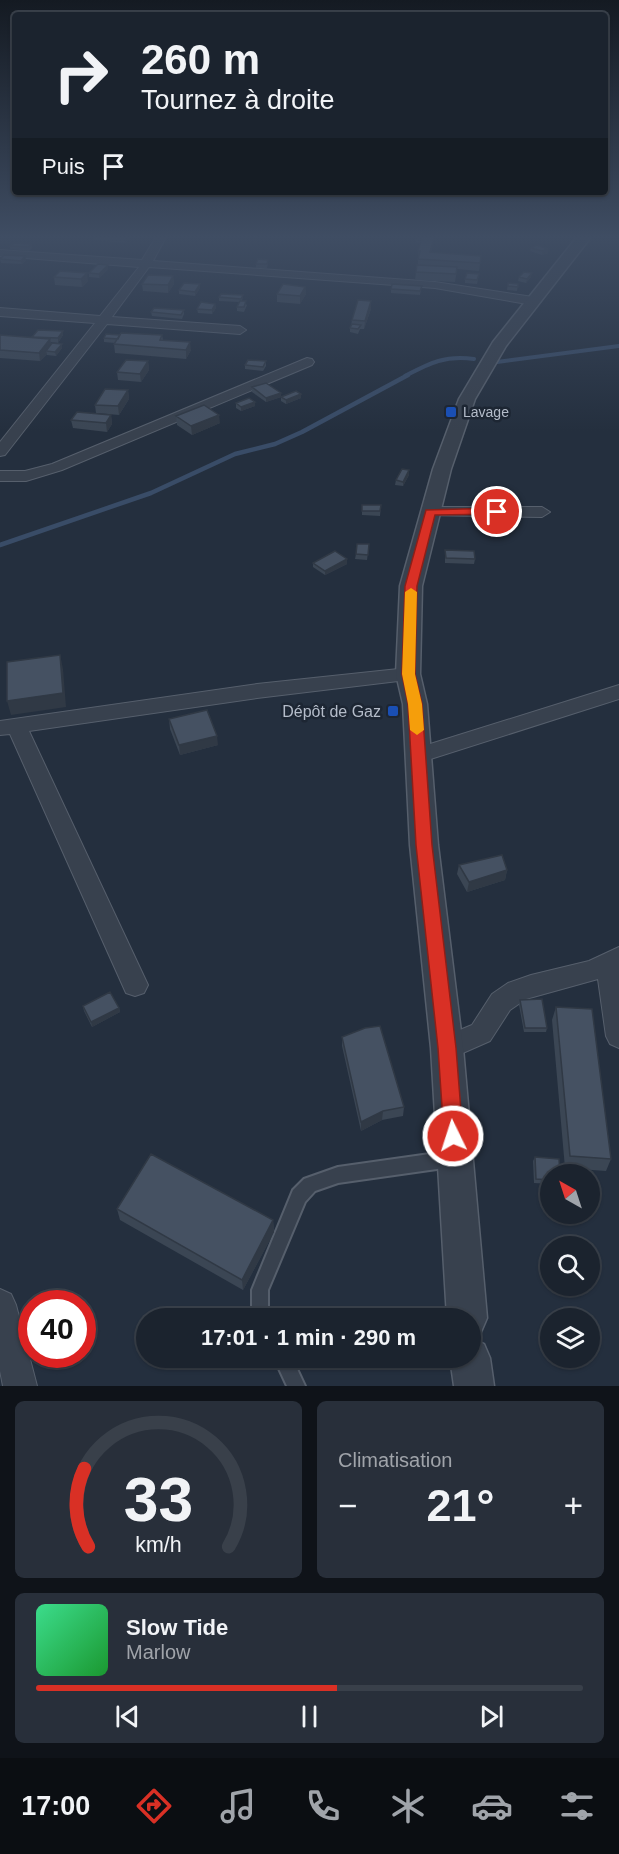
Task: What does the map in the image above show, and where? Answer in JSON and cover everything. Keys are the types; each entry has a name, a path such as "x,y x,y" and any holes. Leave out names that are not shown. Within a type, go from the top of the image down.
{"street":[{"path":"0,452 118,302"},
{"path":"466,1308 447,1048 424,845 415,704 408,674 411,586 442,469 467,399 490,357 532,302"},
{"path":"0,312 240,330"},
{"path":"0,476 26,476 57,467 307,362"},
{"path":"430,512 542,512"},
{"path":"135,985 9,728 257,691 408,674"},
{"path":"418,755 619,692"},
{"path":"447,1048 482,1033 495,1009 504,999 531,987 572,978 614,961 619,1036"},
{"path":"0,1305 11,1369"},
{"path":"472,1368 474,1386"}],"lane":[{"path":"260,1308 260,1290 299,1196 310,1185 338,1175 455,1158"},
{"path":"288,1368 297,1386"}],"building":[{"path":"201,302 215,304 212,310 197,309"},
{"path":"240,302 246,302 244,307 237,307"},
{"path":"357,302 371,302 365,321 352,320"},
{"path":"154,308 184,310 181,315 151,312"},
{"path":"352,324 361,325 358,329 350,328"},
{"path":"38,330 63,331 58,338 32,337"},
{"path":"121,333 162,335 160,340 190,342 186,350 114,344"},
{"path":"106,334 120,335 118,339 104,338"},
{"path":"0,335 50,339 39,353 0,350"},
{"path":"52,343 62,344 55,352 46,351"},
{"path":"126,360 148,361 140,374 117,372"},
{"path":"248,360 266,361 263,367 245,365"},
{"path":"266,383 281,393 266,398 252,387"},
{"path":"105,389 128,390 118,406 95,405"},
{"path":"296,391 301,394 286,400 281,397"},
{"path":"249,398 255,402 241,407 236,403"},
{"path":"204,405 219,415 191,426 176,416"},
{"path":"77,412 111,415 106,423 71,420"},
{"path":"402,469 409,470 403,482 396,480"},
{"path":"362,505 381,505 380,511 362,511"},
{"path":"357,544 369,544 368,555 356,554"},
{"path":"445,550 474,551 475,559 446,558"},
{"path":"335,551 347,559 325,571 313,563"},
{"path":"60,655 63,693 7,701 7,662"},
{"path":"207,710 217,736 179,745 169,719"},
{"path":"502,855 507,870 469,882 459,865"},
{"path":"110,992 119,1008 91,1022 83,1006"},
{"path":"542,999 547,1028 525,1028 520,1000"},
{"path":"556,1007 592,1009 611,1159 570,1156"},
{"path":"380,1026 404,1107 383,1111 361,1122 342,1037 365,1028"},
{"path":"151,1154 273,1220 242,1280 117,1209"},
{"path":"535,1157 559,1159 559,1164 540,1164 540,1179 536,1179"}],"waterway":[{"path":"497,362 619,346"},
{"path":"405,376 422,367 446,359 474,359"},
{"path":"0,545 151,493 235,454 275,444 408,375"}],"slow traffic":[{"path":"411,592 411,651 408,674 415,704 417,730"}],"place":[{"name":"Lavage","path":"451,412"},
{"name":"Dépôt de Gaz","path":"393,711"}],"route":[{"path":"453,1136 447,1048 424,845 415,704 408,674 411,651 411,586 430,512 497,512"}]}
